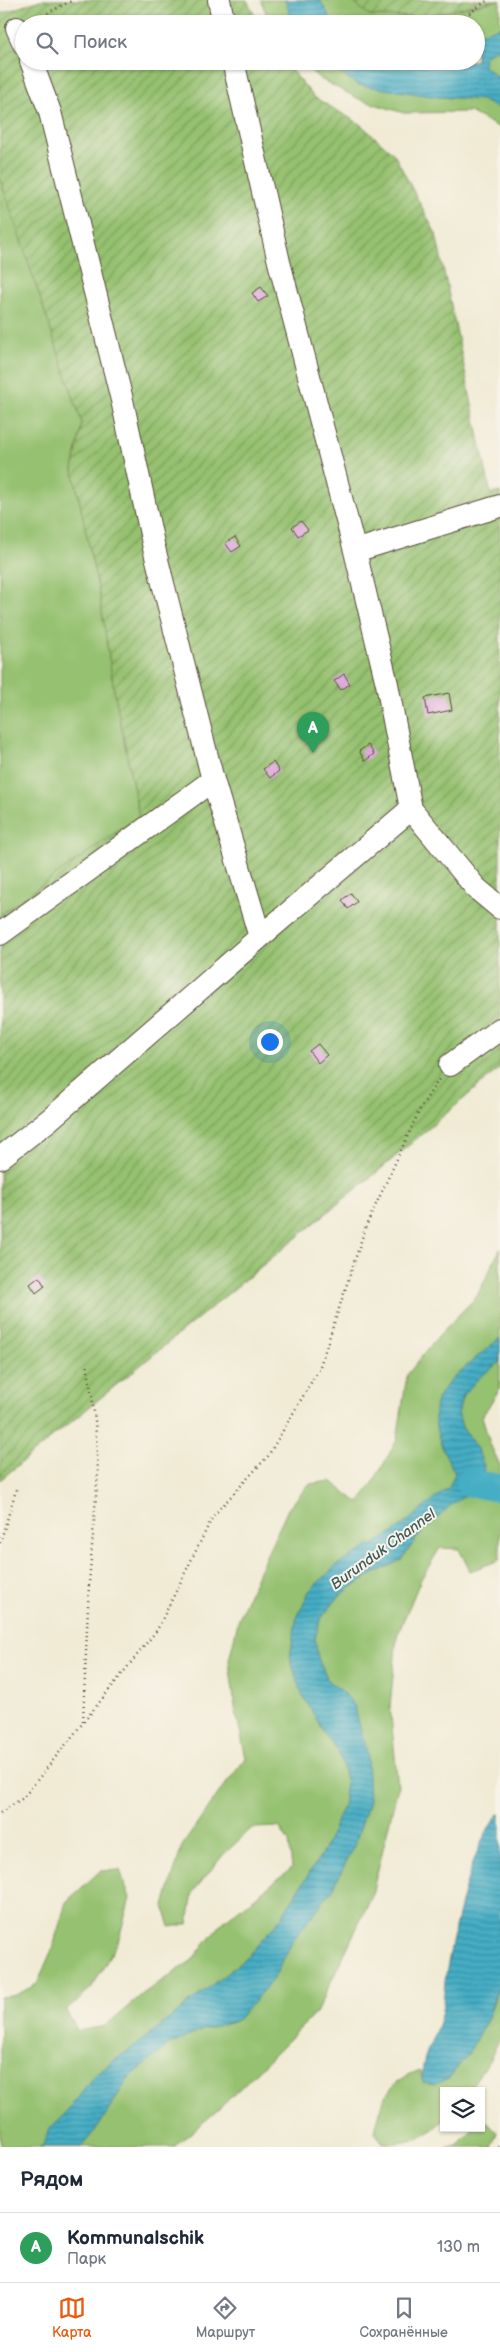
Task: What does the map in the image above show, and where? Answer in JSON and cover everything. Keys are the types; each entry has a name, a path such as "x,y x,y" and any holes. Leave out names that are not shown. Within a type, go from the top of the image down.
{"street":[{"path":"219,0 222,15"},
{"path":"34,70 50,112 71,194 122,400 154,548 213,780 260,937"},
{"path":"235,70 279,262 355,550 386,684 411,809 476,888 500,908"},
{"path":"355,550 500,506"},
{"path":"0,934 213,780"},
{"path":"0,1158 49,1120 411,809"},
{"path":"450,1065 500,1029"}],"path":[{"path":"50,15 73,0"},
{"path":"467,15 488,0"},
{"path":"0,1813 23,1798 157,1630 213,1516 268,1456 319,1369 366,1226 421,1107 435,1084 450,1065"},
{"path":"83,1722 88,1584 98,1472 95,1420 87,1363"},
{"path":"0,1543 17,1487"}],"green space":[{"path":"40,0 247,0 254,15 15,15 15,70 292,70 314,97 360,124 394,154 436,234 491,494 500,492 500,1068 388,1163 0,1480 0,915 139,816 114,690 100,598 73,470 82,423 0,178 0,14"},
{"path":"261,0 351,0 369,15 267,15"},
{"path":"351,0 496,0 432,15 369,15"},
{"path":"500,0 500,128 470,112 404,113 361,100 320,79 310,70 485,70 485,15 432,15"},
{"path":"0,178 82,423 73,470 100,598 114,690 139,816 0,915"},
{"path":"500,1249 500,1388 482,1417 490,1444 500,1465 500,1560 470,1571 459,1549 440,1548 421,1579 397,1636 390,1706 398,1787 371,1898 316,2013 219,2109 174,2147 0,2147 0,1997 16,1995 37,1984 53,1947 66,1902 100,1871 120,1870 130,1898 118,1942 92,1987 66,2011 78,2031 105,2026 144,1993 191,1961 222,1923 292,1868 289,1842 279,1827 252,1828 224,1854 193,1892 188,1924 170,1927 164,1906 182,1846 246,1758 235,1708 229,1660 239,1618 288,1509 309,1484 331,1481 359,1503 373,1483 397,1440 407,1375 439,1335 477,1296"},
{"path":"500,1981 500,2038 490,2059 471,2087 440,2087 440,2123 437,2126 416,2139 401,2143 383,2143 375,2132 380,2110 387,2094 400,2081 420,2070 423,2083 488,2018"},
{"path":"485,2122 488,2122 497,2132 492,2147 447,2147 457,2145 470,2132 485,2132"}],"water":[{"path":"285,0 320,0 329,15 290,15"},
{"path":"500,27 500,48 485,55 485,31"},
{"path":"485,67 500,79 500,109 481,100 438,97 358,85 335,70 485,70"},
{"name":"Burunduk Channel","path":"500,1338 500,1362 480,1377 463,1395 458,1412 462,1427 477,1449 484,1466 481,1481 468,1494 451,1505 417,1538 401,1560 362,1580 340,1595 320,1620 315,1639 318,1658 328,1681 343,1692 354,1705 367,1753 369,1801 355,1844 333,1889 294,1939 274,1978 237,2020 203,2030 167,2046 128,2079 99,2126 81,2147 40,2147 43,2145 49,2129 66,2113 95,2074 136,2045 246,1958 280,1919 324,1850 343,1806 346,1780 339,1753 324,1733 300,1690 290,1657 296,1620 309,1591 338,1564 393,1533 449,1487 455,1473 446,1457 436,1428 435,1409 437,1400 456,1376"},
{"path":"500,1813 500,1981 488,2018 468,2054 450,2077 435,2085 423,2083 423,2065 440,2020 446,1974 465,1889 480,1845 489,1827"}],"building":[{"path":"261,287 268,296 258,302 252,293"},
{"path":"301,521 308,530 298,536 292,527"},
{"path":"235,537 241,546 232,552 225,543"},
{"path":"344,674 350,684 341,690 334,681"},
{"path":"449,693 452,710 428,715 425,698"},
{"path":"368,745 374,754 365,761 359,751"},
{"path":"273,762 279,771 270,778 263,769"},
{"path":"351,893 357,902 348,909 342,900"},
{"path":"318,1044 327,1055 318,1063 309,1051"},
{"path":"39,1277 45,1286 36,1293 30,1284"}],"waterway":[{"path":"470,1483 500,1488"}],"place":[{"name":"Kommunalschik","path":"313,753"}]}
